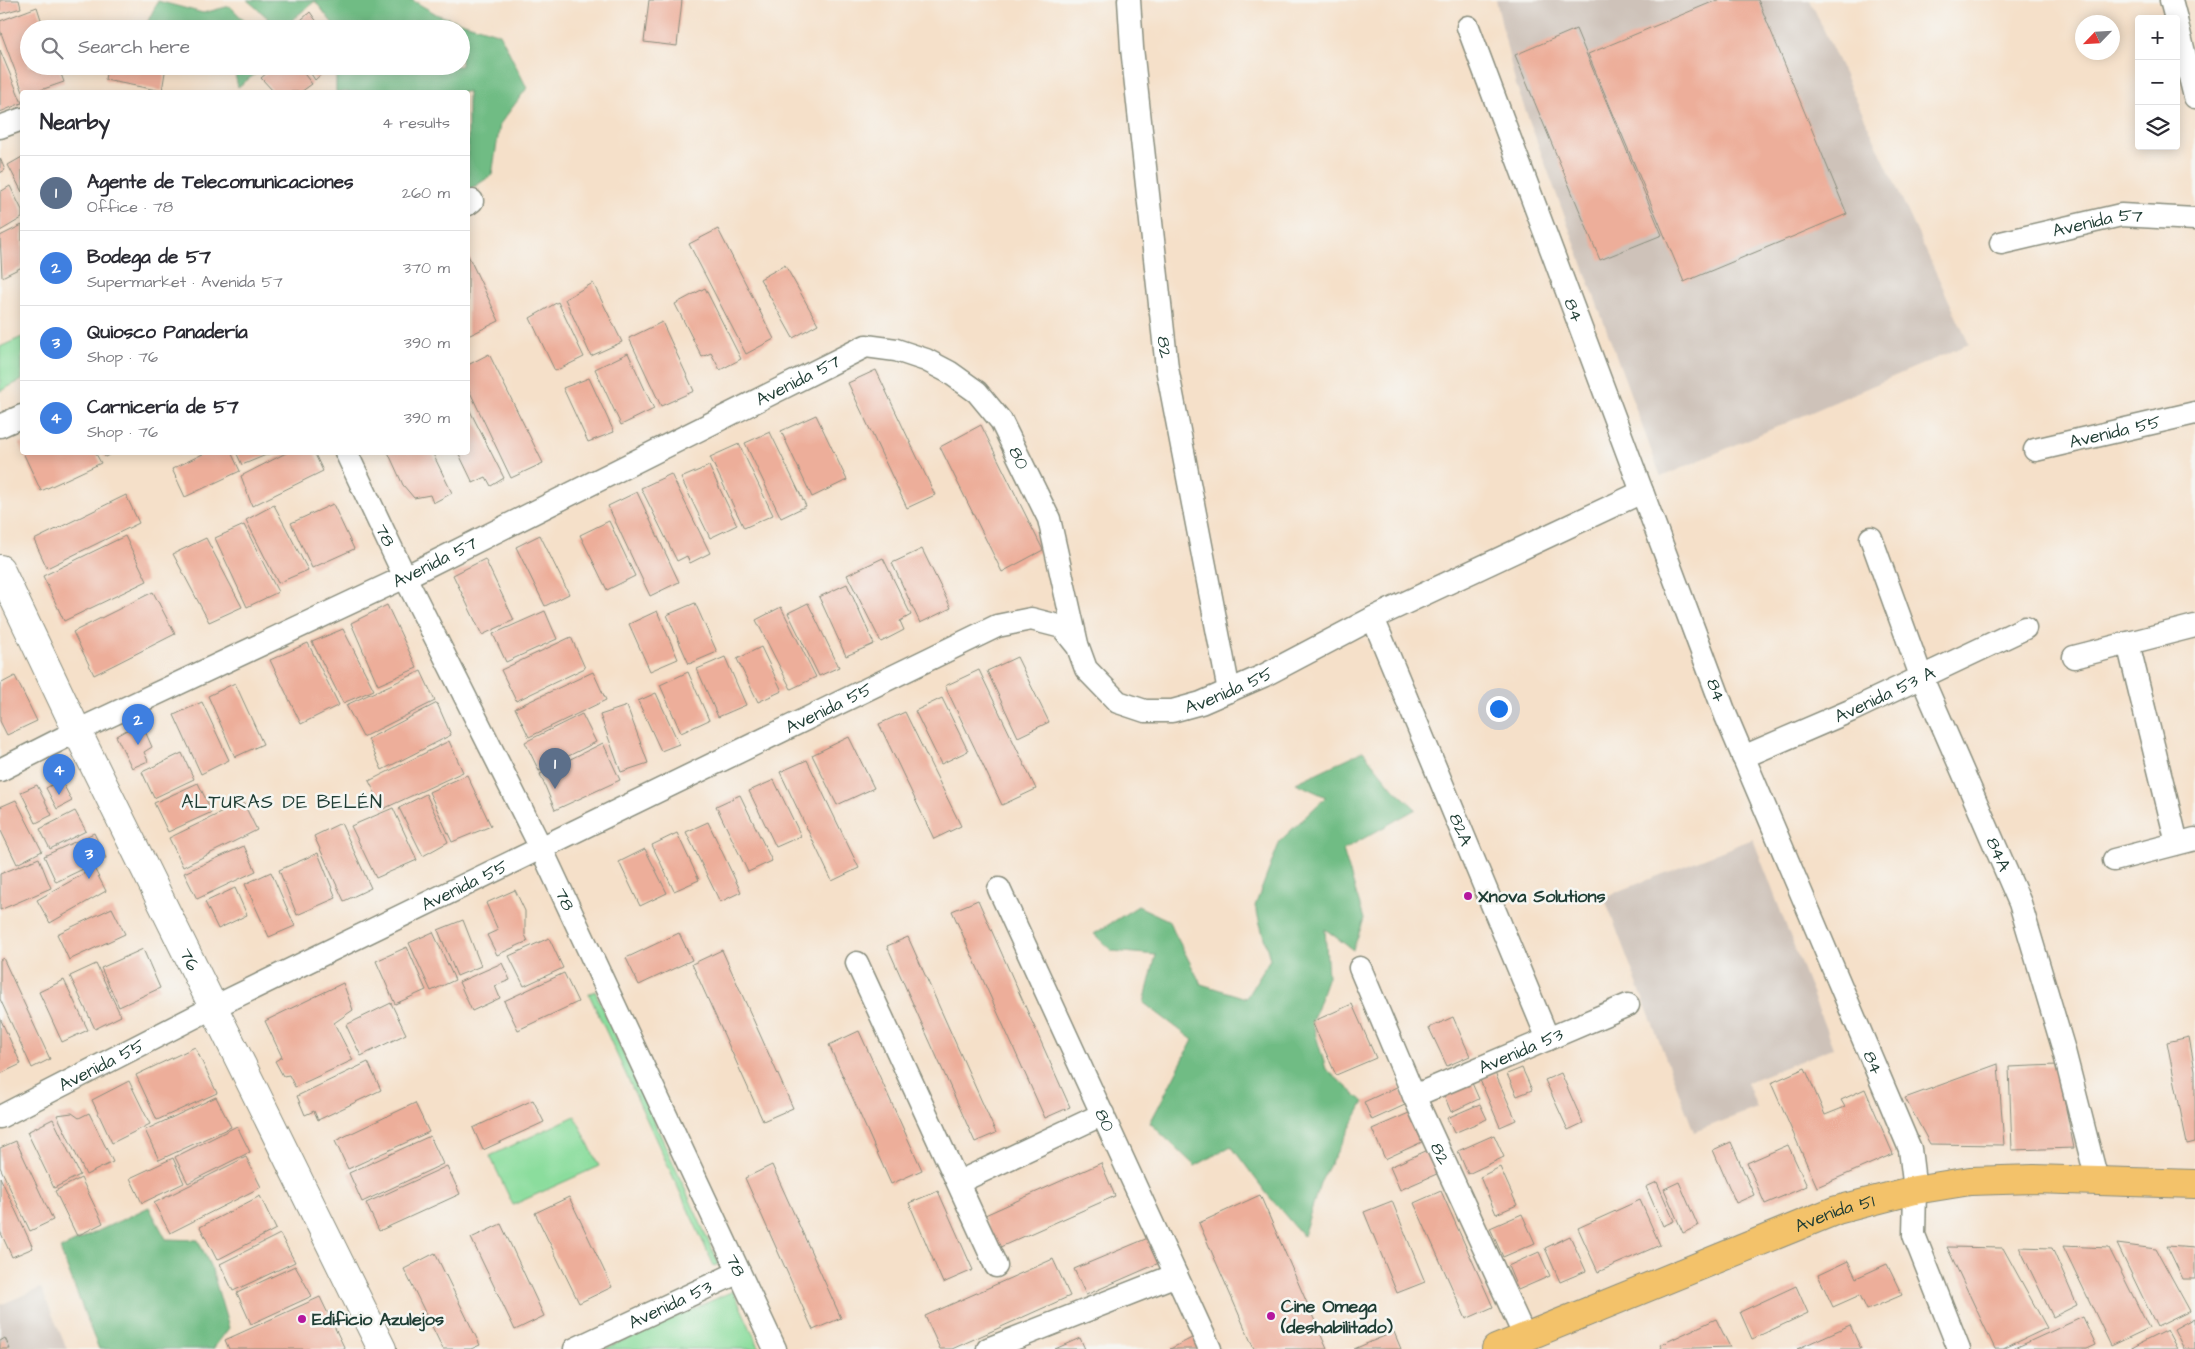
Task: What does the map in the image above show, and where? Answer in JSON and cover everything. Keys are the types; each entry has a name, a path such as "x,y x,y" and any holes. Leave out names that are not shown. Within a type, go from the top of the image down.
{"main road":[{"name":"Avenida 51","path":"1496,1349 1837,1210 1915,1190 1970,1181 2097,1180 2195,1184"}],"street":[{"name":"82","path":"1129,0 1132,48 1167,368 1229,690"},
{"path":"2171,0 2175,15"},
{"name":"84","path":"1468,26 1743,758 1910,1148 1915,1190 1914,1234 1959,1349"},
{"path":"2180,36 2195,97"},
{"path":"0,127 20,120"},
{"name":"Avenida 57","path":"2001,242 2121,215 2195,218"},
{"name":"Avenida 57","path":"0,770 76,731 405,577 866,346"},
{"name":"80","path":"866,346 896,350 926,360 949,372 977,392 1001,420 1049,519 1078,647"},
{"name":"Avenida 55","path":"2035,450 2195,413"},
{"path":"0,426 20,417"},
{"name":"78","path":"347,455 405,577 541,848 775,1349"},
{"name":"Avenida 55","path":"0,1117 212,1008 997,626 1013,621 1031,620 1062,627 1078,647 1086,669 1118,702 1145,711 1172,710 1201,703 1263,676 1373,618 1642,492"},
{"name":"84A","path":"1871,538 1921,676 2020,902 2063,1047 2097,1180"},
{"name":"76","path":"0,569 76,731 382,1349"},
{"name":"82A","path":"1373,618 1548,1039"},
{"path":"2074,657 2195,626"},
{"name":"Avenida 53 A","path":"1743,758 1850,711 2025,628"},
{"path":"2114,860 2186,841 2128,643"},
{"name":"80","path":"999,889 1210,1349"},
{"path":"857,963 996,1266"},
{"name":"82","path":"1360,968 1414,1096 1525,1337"},
{"name":"Avenida 53","path":"1414,1096 1628,1006"},
{"path":"959,1182 1102,1114"},
{"name":"Avenida 53","path":"575,1349 739,1272"},
{"path":"988,1349 1176,1275"}],"shaded area":[{"path":"1496,0 1810,0 1969,344 1661,477 1515,82"},
{"path":"1753,839 1833,1048 1747,1082 1757,1108 1694,1132 1604,897"},
{"path":"41,1288 67,1349 0,1349 0,1305"}],"green space":[{"path":"247,0 412,0 438,15 454,20 330,20 315,1 293,20 266,20 268,18"},
{"path":"158,1 203,13 230,6 243,20 148,20"},
{"path":"470,25 500,34 527,88 500,124 492,175 470,190 470,90 336,90 336,76 470,75"},
{"path":"235,75 254,75 238,87"},
{"path":"20,338 20,381 0,391 0,347"},
{"path":"1363,751 1392,787 1416,809 1343,850 1364,919 1353,950 1325,929 1328,976 1312,1022 1326,1069 1364,1102 1320,1183 1303,1236 1267,1194 1231,1146 1195,1166 1150,1123 1193,1040 1144,1003 1156,955 1112,951 1094,934 1138,906 1168,920 1201,984 1246,998 1270,959 1255,906 1280,841 1326,797 1296,783"},
{"path":"595,991 719,1264 714,1266 589,994"},
{"path":"575,1116 599,1166 513,1205 490,1156"},
{"path":"149,1207 166,1239 198,1240 212,1270 229,1328 213,1349 99,1349 60,1249"},
{"path":"733,1291 760,1349 604,1349"}],"building":[{"path":"0,0 19,0 21,8 0,14"},
{"path":"649,0 682,0 677,46 644,42"},
{"path":"1717,0 1758,0 1847,214 1684,282 1588,54"},
{"path":"37,7 41,20 20,20 20,75 61,75 64,82 41,90 22,90 0,30 0,21"},
{"path":"310,12 316,20 301,20"},
{"path":"1576,29 1662,235 1600,260 1515,55"},
{"path":"0,50 20,98 20,104 0,112"},
{"path":"106,75 165,75 162,90 105,80"},
{"path":"264,75 305,75 312,84 304,90 272,90 261,78"},
{"path":"312,75 320,75 315,80"},
{"path":"0,158 5,170 0,173"},
{"path":"20,158 20,188 8,165"},
{"path":"10,186 20,206 20,219 0,231 0,192"},
{"path":"20,226 20,268 2,277 0,236"},
{"path":"718,229 774,339 746,354 689,244"},
{"path":"470,259 499,321 470,335"},
{"path":"785,265 818,324 793,338 760,279"},
{"path":"593,283 622,342 591,356 565,299"},
{"path":"705,288 741,359 720,370 711,353 702,357 675,304"},
{"path":"558,302 584,357 555,371 530,318"},
{"path":"662,322 694,391 661,406 629,338"},
{"path":"628,353 654,409 621,425 595,369"},
{"path":"489,354 543,463 511,478 470,392 470,364"},
{"path":"876,370 935,495 907,508 848,383"},
{"path":"589,378 614,432 588,442 563,388"},
{"path":"470,411 504,478 491,486 486,477 473,483 459,455 470,455"},
{"path":"816,415 847,480 812,497 781,431"},
{"path":"981,425 1043,550 1002,572 940,447"},
{"path":"770,432 806,506 781,518 745,443"},
{"path":"739,444 773,515 744,528 710,457"},
{"path":"24,455 97,455 101,463 41,491"},
{"path":"201,455 232,455 240,471 185,497 172,469"},
{"path":"237,455 266,455 242,465"},
{"path":"282,455 315,455 323,471 252,506 241,476"},
{"path":"389,455 433,455 452,493 433,503 430,495 414,498 403,485"},
{"path":"709,466 737,525 710,538 681,478"},
{"path":"671,474 710,553 690,563 687,556 677,561 641,488"},
{"path":"637,492 679,582 650,596 608,506"},
{"path":"126,495 139,523 47,568 34,540"},
{"path":"333,504 354,549 312,568 291,523"},
{"path":"274,505 308,570 278,583 246,520"},
{"path":"609,521 635,576 607,590 580,535"},
{"path":"244,525 278,592 247,607 215,538"},
{"path":"540,535 569,594 545,606 516,547"},
{"path":"125,536 147,581 64,621 43,576"},
{"path":"206,538 242,607 209,622 173,554"},
{"path":"922,549 951,608 920,623 892,563"},
{"path":"883,558 911,615 900,621 904,630 881,642 847,575"},
{"path":"485,559 514,620 482,635 453,575"},
{"path":"847,584 874,644 846,656 819,597"},
{"path":"153,592 175,634 94,675 73,632"},
{"path":"695,603 717,652 689,664 667,615"},
{"path":"808,603 839,667 819,676 788,613"},
{"path":"387,605 417,668 378,685 351,623"},
{"path":"781,607 816,677 791,689 756,620"},
{"path":"545,611 557,639 506,662 493,634"},
{"path":"657,611 678,659 650,671 629,624"},
{"path":"343,629 374,690 343,703 312,642"},
{"path":"571,637 585,668 516,701 501,670"},
{"path":"308,643 339,705 301,724 270,660"},
{"path":"761,647 782,691 758,702 737,659"},
{"path":"725,657 746,705 718,717 697,669"},
{"path":"1017,657 1049,722 1018,737 987,671"},
{"path":"979,670 1036,789 1002,805 945,686"},
{"path":"421,671 435,701 363,737 346,705"},
{"path":"593,672 606,700 529,737 515,708"},
{"path":"688,672 709,720 681,733 660,685"},
{"path":"15,676 37,721 7,735 0,721 0,684"},
{"path":"235,683 263,744 235,757 208,696"},
{"path":"656,693 679,744 661,751 638,701"},
{"path":"942,698 968,751 941,764 915,711"},
{"path":"202,702 229,760 201,774 174,715"},
{"path":"437,703 451,735 382,770 368,739"},
{"path":"627,706 648,763 621,772 600,715"},
{"path":"905,712 961,826 934,839 879,724"},
{"path":"582,714 596,742 539,771 525,742"},
{"path":"141,722 152,747 144,752 148,761 132,768 116,736"},
{"path":"849,737 874,788 837,805 812,755"},
{"path":"449,741 463,772 383,809 369,781"},
{"path":"603,743 620,780 555,810 540,774"},
{"path":"182,753 194,779 154,798 142,772"},
{"path":"807,760 859,868 832,881 780,772"},
{"path":"467,775 491,826 452,842 429,792"},
{"path":"61,780 72,801 57,809 46,788"},
{"path":"774,780 801,836 776,847 749,791"},
{"path":"198,783 212,812 168,832 154,803"},
{"path":"37,785 52,815 36,823 21,792"},
{"path":"426,794 448,842 423,856 399,808"},
{"path":"740,795 772,861 748,872 716,806"},
{"path":"16,800 42,851 17,864 0,829 0,807"},
{"path":"243,802 257,830 183,867 169,838"},
{"path":"393,808 417,860 376,878 351,826"},
{"path":"75,811 86,831 50,849 40,829"},
{"path":"708,822 741,892 720,902 686,832"},
{"path":"341,823 371,888 344,901 314,836"},
{"path":"94,833 106,858 56,882 44,856"},
{"path":"677,833 699,880 674,891 652,845"},
{"path":"244,846 256,871 197,899 184,873"},
{"path":"645,849 667,893 640,906 619,862"},
{"path":"318,853 336,898 297,915 279,870"},
{"path":"39,858 51,888 0,910 0,874"},
{"path":"94,868 106,891 50,923 37,900"},
{"path":"271,872 295,926 269,937 245,884"},
{"path":"235,888 247,915 218,929 205,902"},
{"path":"515,890 525,911 525,935 528,941 497,955 487,935 498,930 486,903"},
{"path":"978,900 1070,1107 1045,1118 952,911"},
{"path":"112,908 125,934 69,960 57,934"},
{"path":"463,920 481,966 457,976 438,930"},
{"path":"433,932 455,980 431,991 409,943"},
{"path":"679,933 692,960 639,985 626,958"},
{"path":"908,937 996,1133 975,1142 887,946"},
{"path":"549,938 563,968 524,986 509,956"},
{"path":"407,947 426,990 395,1004 376,961"},
{"path":"143,949 160,988 119,1007 101,968"},
{"path":"722,950 793,1108 763,1121 692,964"},
{"path":"3,958 50,1059 32,1068 0,999 0,960"},
{"path":"502,963 510,980 495,986 500,998 472,1011 459,982"},
{"path":"96,964 121,1016 95,1029 70,976"},
{"path":"564,973 578,1002 518,1030 504,1001"},
{"path":"64,980 88,1030 62,1042 39,992"},
{"path":"343,983 353,1010 334,1023 353,1060 295,1087 289,1075 283,1076 275,1061 282,1057 265,1021"},
{"path":"391,1003 406,1034 361,1056 346,1025"},
{"path":"1352,1004 1376,1058 1336,1075 1312,1022"},
{"path":"1453,1017 1470,1056 1447,1066 1429,1028"},
{"path":"0,1018 21,1064 0,1074"},
{"path":"859,1031 922,1170 891,1184 829,1045"},
{"path":"2189,1037 2195,1070 2195,1142 2187,1144 2167,1042"},
{"path":"195,1047 217,1093 157,1120 136,1075"},
{"path":"368,1062 381,1090 318,1120 314,1111 305,1115 297,1096"},
{"path":"1998,1064 2004,1145 1930,1144 1905,1098"},
{"path":"2057,1065 2074,1148 2012,1150 2009,1067"},
{"path":"1522,1068 1532,1090 1517,1096 1507,1074"},
{"path":"1805,1068 1825,1115 1845,1107 1841,1100 1865,1089 1893,1154 1817,1187 1771,1083"},
{"path":"1495,1073 1516,1120 1500,1127 1480,1080"},
{"path":"1561,1073 1583,1123 1568,1130 1545,1080"},
{"path":"129,1081 150,1124 112,1143 92,1100"},
{"path":"1472,1083 1479,1099 1451,1112 1444,1095"},
{"path":"1399,1086 1407,1104 1372,1120 1364,1102"},
{"path":"216,1097 231,1127 159,1160 145,1130"},
{"path":"533,1100 544,1122 483,1150 473,1128"},
{"path":"415,1103 429,1132 348,1169 335,1141"},
{"path":"1480,1104 1487,1119 1454,1133 1447,1118"},
{"path":"72,1113 79,1118 89,1113 113,1162 86,1175 57,1115"},
{"path":"1409,1113 1422,1142 1385,1159 1372,1129"},
{"path":"53,1119 80,1175 54,1188 27,1132"},
{"path":"237,1126 250,1152 188,1183 175,1157"},
{"path":"1494,1135 1504,1157 1468,1174 1458,1151"},
{"path":"430,1136 443,1164 362,1202 349,1173"},
{"path":"16,1141 53,1220 30,1231 0,1167 0,1148"},
{"path":"1731,1142 1754,1195 1736,1203 1713,1150"},
{"path":"1788,1145 1807,1186 1765,1204 1747,1163"},
{"path":"1428,1150 1439,1173 1400,1190 1390,1167"},
{"path":"246,1157 261,1187 170,1233 154,1203"},
{"path":"173,1158 184,1183 142,1203 130,1178"},
{"path":"1101,1163 1115,1196 998,1248 983,1216"},
{"path":"772,1165 841,1318 813,1330 745,1178"},
{"path":"447,1166 460,1194 379,1231 366,1203"},
{"path":"1500,1167 1517,1205 1496,1214 1480,1177"},
{"path":"0,1177 33,1248 12,1257 0,1231"},
{"path":"81,1178 103,1223 77,1236 55,1191"},
{"path":"1657,1182 1674,1221 1663,1226 1646,1187"},
{"path":"1679,1182 1698,1226 1683,1233 1664,1189"},
{"path":"938,1191 973,1270 943,1283 909,1203"},
{"path":"1441,1191 1493,1307 1466,1319 1414,1203"},
{"path":"1260,1195 1327,1349 1254,1349 1199,1223"},
{"path":"260,1196 276,1229 217,1260 200,1227"},
{"path":"569,1197 612,1287 579,1303 535,1213"},
{"path":"1640,1200 1660,1245 1598,1272 1578,1228"},
{"path":"1392,1201 1425,1282 1397,1293 1364,1212"},
{"path":"1522,1214 1535,1243 1503,1257 1490,1228"},
{"path":"501,1224 544,1316 515,1330 471,1238"},
{"path":"280,1234 295,1262 233,1291 220,1264"},
{"path":"1570,1236 1586,1271 1560,1282 1545,1248"},
{"path":"1148,1238 1159,1263 1086,1295 1074,1269"},
{"path":"2117,1244 2156,1249 2190,1311 2157,1327"},
{"path":"2063,1246 2109,1248 2149,1328 2111,1346"},
{"path":"2167,1246 2195,1248 2195,1279 2183,1279"},
{"path":"1947,1247 2003,1248 2047,1328 2003,1349 1995,1349"},
{"path":"2019,1247 2052,1248 2077,1305 2053,1317"},
{"path":"1539,1252 1550,1276 1518,1290 1508,1266"},
{"path":"435,1253 480,1345 471,1349 443,1349 404,1269"},
{"path":"1053,1259 1070,1296 952,1349 940,1349 925,1316"},
{"path":"1848,1261 1856,1278 1887,1264 1902,1295 1867,1310 1860,1295 1833,1307 1818,1275"},
{"path":"295,1266 312,1296 251,1324 237,1293"},
{"path":"1796,1286 1808,1313 1752,1339 1740,1312"},
{"name":"Edificio Azulejos","path":"320,1297 345,1349 229,1349 225,1340"},
{"path":"2083,1317 2096,1345 2087,1349 2013,1349"},
{"path":"2194,1318 2195,1349 2184,1349 2174,1329"},
{"path":"1716,1319 1730,1347 1662,1349 1660,1345"},
{"path":"1850,1325 1861,1349 1797,1349"},
{"path":"2167,1330 2177,1349 2130,1349 2141,1343"},
{"path":"1394,1332 1401,1349 1354,1349"},
{"path":"1194,1337 1200,1349 1170,1349"},
{"path":"5,1338 10,1349 0,1349 0,1341"},
{"path":"1080,1338 1085,1349 1055,1349"}],"place":[{"name":"Bodega de 57","path":"138,745"},
{"name":"Agente de Telecomunicaciones","path":"555,789"},
{"name":"Carnicería de 57","path":"59,795"},
{"name":"Quiosco Panadería","path":"89,879"},
{"name":"Xnova Solutions","path":"1468,896"},
{"name":"Cine Omega (deshabilitado)","path":"1271,1316"},
{"name":"Edificio Azulejos","path":"302,1319"}],"district":[{"name":"ALTURAS DE BELÉN","path":"282,802"}]}
